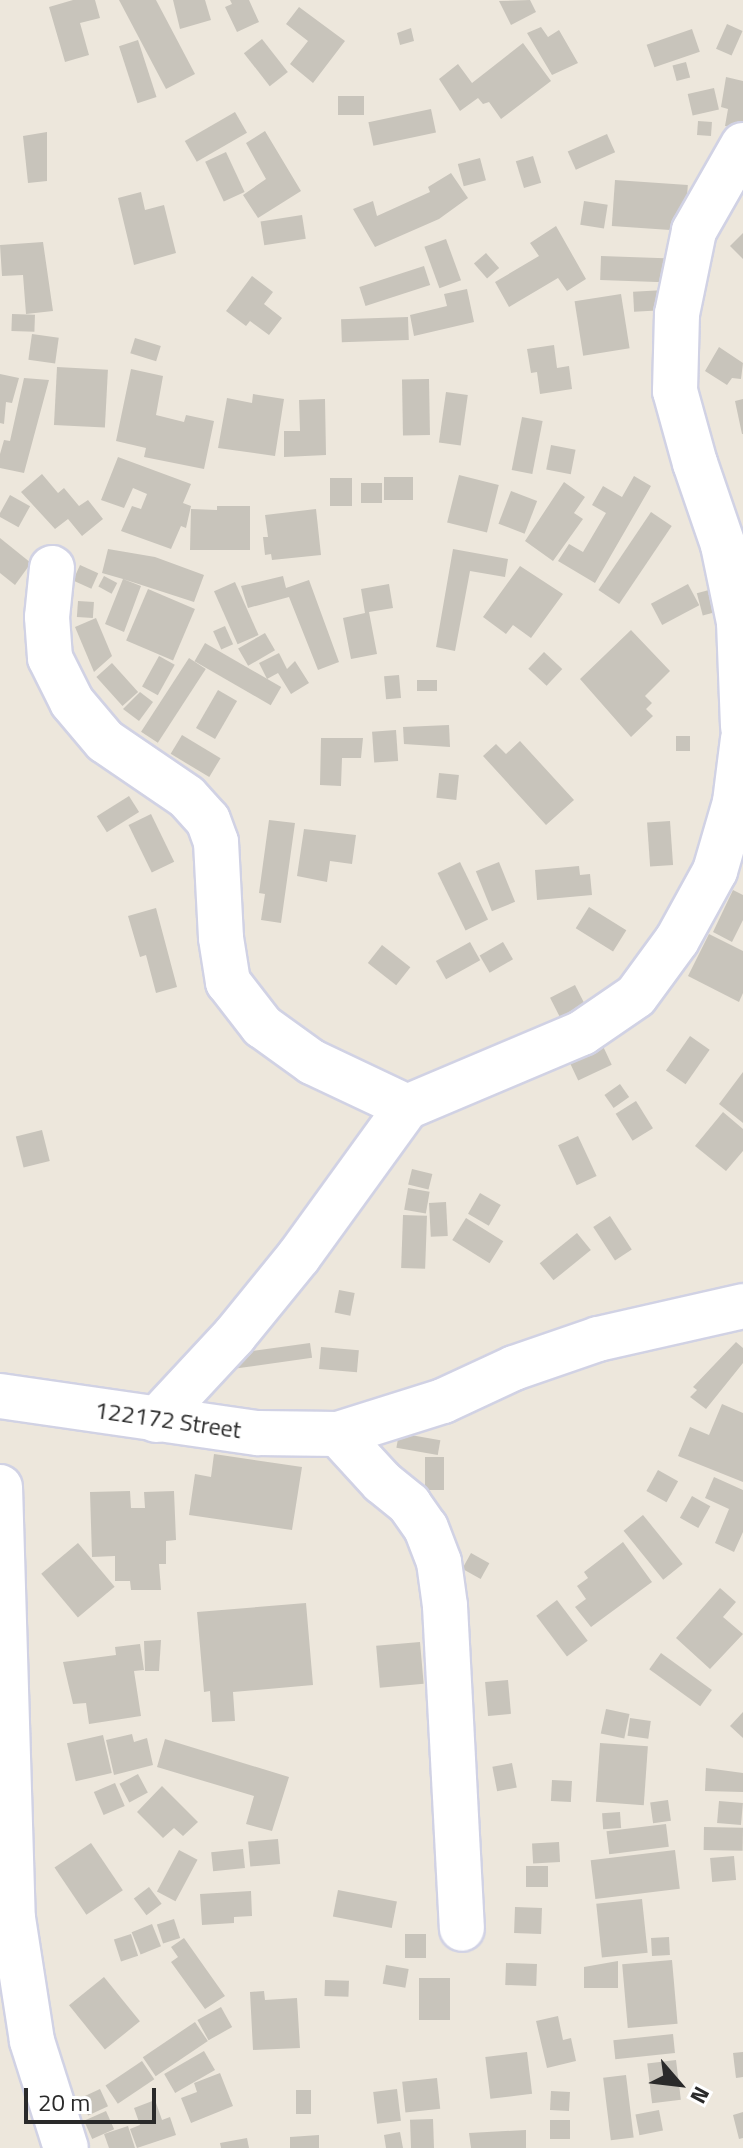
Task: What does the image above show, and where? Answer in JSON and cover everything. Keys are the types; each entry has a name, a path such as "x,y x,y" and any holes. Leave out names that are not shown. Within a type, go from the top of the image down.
{"street":[{"path":"743,145 694,231 677,314 675,391 727,560 739,622 743,727"},
{"path":"52,568 47,617 50,658 72,702 105,741 187,797 208,820 216,842 221,938 228,982 262,1026 312,1062 407,1107"},
{"path":"156,1420 234,1336 299,1256 407,1107 582,1033 636,996 677,940 715,871 735,802 743,739"},
{"name":"122172 Street","path":"0,1396 258,1433 338,1434 443,1401 514,1368 598,1339 743,1306"},
{"path":"338,1434 382,1482 409,1504 426,1528 439,1562 445,1606 462,1929"},
{"path":"0,1487 13,1918 32,2041 66,2148"}],"building":[{"path":"73,0 95,0 100,18 80,23 89,55 65,62 49,7"},
{"path":"119,0 156,0 195,74 166,89"},
{"path":"173,0 205,0 211,20 180,29"},
{"path":"230,0 249,0 259,22 237,32 225,7 232,4"},
{"path":"530,0 536,12 511,25 499,1"},
{"path":"299,7 345,41 313,83 290,64 308,41 286,24"},
{"path":"727,24 743,31 732,56 716,49"},
{"path":"541,27 548,37 559,30 578,63 552,75 527,33"},
{"path":"411,28 414,41 400,45 397,33"},
{"path":"692,29 700,52 654,67 647,45"},
{"path":"262,39 288,72 270,86 244,53"},
{"path":"138,40 157,97 138,103 119,46"},
{"path":"523,43 551,81 501,119 489,102 483,104 478,98 460,111 439,79 458,64 472,83"},
{"path":"686,62 690,77 677,81 672,66"},
{"path":"726,77 743,81 743,129 725,126 728,109 721,107"},
{"path":"714,88 719,109 693,116 688,94"},
{"path":"338,96 364,96 364,115 338,115"},
{"path":"431,109 436,132 373,146 368,122"},
{"path":"235,112 247,133 197,162 185,141"},
{"path":"698,121 712,122 711,136 697,135"},
{"path":"265,131 301,191 258,218 243,195 266,179 246,143"},
{"path":"47,132 47,181 28,183 23,136"},
{"path":"607,134 615,152 576,170 568,151"},
{"path":"226,152 245,192 224,202 205,162"},
{"path":"533,156 541,183 524,188 516,161"},
{"path":"480,158 486,180 464,186 458,164"},
{"path":"451,173 468,198 439,219 375,247 353,209 373,201 377,216 430,192 428,187"},
{"path":"615,180 688,185 685,231 612,226"},
{"path":"141,192 145,210 164,205 176,253 134,265 118,198"},
{"path":"584,201 608,205 604,228 580,225"},
{"path":"302,215 306,239 264,245 261,222"},
{"path":"556,226 586,279 567,291 558,278 509,307 495,282 539,256 530,243"},
{"path":"743,233 743,259 730,246"},
{"path":"446,239 461,280 439,288 424,247"},
{"path":"43,242 53,311 26,314 23,275 2,276 0,245"},
{"path":"486,253 499,268 487,279 474,263"},
{"path":"601,256 672,258 671,282 600,280"},
{"path":"424,266 430,285 366,306 359,287"},
{"path":"252,276 273,292 264,304 282,318 269,335 250,321 246,326 226,311"},
{"path":"467,289 474,322 414,336 410,315 447,306 444,294"},
{"path":"665,290 666,310 634,312 633,292"},
{"path":"621,294 630,348 583,356 575,301"},
{"path":"12,314 35,315 34,332 11,331"},
{"path":"408,317 409,340 342,342 341,319"},
{"path":"32,334 59,338 55,364 28,360"},
{"path":"135,338 161,346 156,361 130,353"},
{"path":"554,345 557,368 569,366 572,389 540,394 537,372 531,373 527,349"},
{"path":"719,347 743,363 741,379 732,378 727,385 705,371"},
{"path":"57,367 108,370 105,428 54,425"},
{"path":"131,369 163,376 156,415 184,422 186,415 214,421 204,469 144,457 146,448 116,441"},
{"path":"0,374 19,378 12,403 6,402 4,424 0,423"},
{"path":"24,378 49,380 24,473 0,468 0,454 4,440 10,441"},
{"path":"402,379 429,379 430,435 403,435"},
{"path":"446,392 468,395 461,446 439,443"},
{"path":"253,394 284,399 275,456 218,448 227,398 252,403"},
{"path":"325,399 326,455 284,457 284,431 300,431 299,400"},
{"path":"743,399 743,434 742,434 735,401"},
{"path":"522,417 543,421 532,474 512,470"},
{"path":"551,445 576,450 571,474 546,470"},
{"path":"118,457 191,484 183,503 191,506 186,528 181,526 171,549 121,531 132,506 141,509 147,494 133,488 124,508 101,500"},
{"path":"42,474 58,493 64,488 79,506 88,500 103,519 82,536 68,519 55,529 21,492"},
{"path":"459,475 499,485 487,532 447,523"},
{"path":"634,476 651,486 595,583 558,561 569,544 583,552 606,513 592,505 603,486 622,497"},
{"path":"384,477 413,477 413,500 384,500"},
{"path":"330,478 352,478 352,506 330,506"},
{"path":"564,482 585,497 574,513 583,519 553,561 525,541"},
{"path":"361,483 382,483 382,503 361,503"},
{"path":"511,491 537,501 525,534 498,524"},
{"path":"10,495 30,506 18,527 0,517"},
{"path":"217,506 250,506 250,550 190,550 191,509 217,510"},
{"path":"316,509 321,555 272,560 271,554 265,555 263,537 268,537 265,515"},
{"path":"651,512 672,526 619,604 598,590"},
{"path":"0,538 31,563 15,585 0,573"},
{"path":"108,549 155,557 204,575 194,602 102,573"},
{"path":"453,549 508,559 505,577 470,571 455,651 436,647"},
{"path":"80,565 98,573 91,589 73,581"},
{"path":"520,566 563,594 531,638 513,625 506,634 483,617"},
{"path":"104,576 117,583 112,594 98,587"},
{"path":"283,576 286,588 309,580 339,662 318,670 289,597 248,608 241,586"},
{"path":"123,579 141,586 124,632 105,624"},
{"path":"235,582 259,635 238,644 214,591"},
{"path":"389,584 393,608 369,612 377,654 351,659 343,618 365,613 361,589"},
{"path":"688,584 699,605 662,625 651,604"},
{"path":"720,587 726,609 703,615 697,593"},
{"path":"148,589 195,609 173,660 126,641"},
{"path":"78,601 94,602 93,618 77,617"},
{"path":"96,618 112,656 94,672 75,627"},
{"path":"225,626 233,644 221,650 213,631"},
{"path":"631,630 670,671 645,696 652,703 646,709 653,716 631,737 580,679"},
{"path":"265,633 275,650 248,666 238,648"},
{"path":"205,643 281,687 271,705 194,661"},
{"path":"544,652 562,669 547,686 528,669"},
{"path":"279,653 287,669 295,661 309,683 291,694 278,673 267,679 259,663"},
{"path":"159,656 175,665 158,695 142,687"},
{"path":"189,658 206,669 158,743 141,732"},
{"path":"112,663 138,692 122,706 96,677"},
{"path":"399,675 401,698 386,699 384,676"},
{"path":"417,680 437,680 437,691 417,691"},
{"path":"218,690 237,701 215,739 196,728"},
{"path":"140,692 153,702 139,721 123,709"},
{"path":"449,725 450,747 404,744 403,727"},
{"path":"396,730 398,761 374,763 372,732"},
{"path":"182,735 221,758 209,777 171,754"},
{"path":"676,736 690,736 690,751 676,751"},
{"path":"321,738 363,738 361,758 342,758 341,786 320,785"},
{"path":"520,741 574,800 546,825 483,756 496,744 506,754"},
{"path":"439,773 459,775 456,800 436,798"},
{"path":"129,796 139,812 107,832 97,816"},
{"path":"151,814 174,862 152,873 129,825"},
{"path":"269,820 295,823 281,923 261,920 265,894 259,893"},
{"path":"670,821 673,865 650,866 647,823"},
{"path":"304,829 356,835 352,864 330,861 327,882 297,876"},
{"path":"460,862 488,920 466,930 438,873"},
{"path":"499,862 515,902 492,911 476,871"},
{"path":"579,866 580,875 590,874 592,895 537,900 535,870"},
{"path":"733,890 743,895 743,920 732,942 713,932"},
{"path":"589,907 626,930 613,952 576,928"},
{"path":"156,908 177,987 156,993 146,955 140,957 128,916"},
{"path":"709,934 743,951 743,993 739,1002 688,976"},
{"path":"470,942 480,960 446,979 436,961"},
{"path":"503,942 513,959 490,973 480,956"},
{"path":"382,945 410,967 396,985 368,963"},
{"path":"575,985 588,1010 563,1023 550,998"},
{"path":"690,1036 710,1050 686,1084 666,1070"},
{"path":"602,1044 612,1065 578,1080 568,1060"},
{"path":"743,1072 743,1123 719,1104"},
{"path":"620,1084 629,1097 614,1108 604,1095"},
{"path":"636,1101 653,1128 633,1141 616,1114"},
{"path":"723,1112 743,1129 743,1151 726,1171 695,1146"},
{"path":"42,1130 50,1161 24,1168 16,1137"},
{"path":"578,1136 597,1176 577,1185 558,1145"},
{"path":"412,1169 432,1174 429,1190 408,1185"},
{"path":"408,1188 430,1192 426,1213 404,1210"},
{"path":"480,1193 501,1205 489,1226 468,1214"},
{"path":"446,1202 448,1236 431,1237 429,1203"},
{"path":"403,1215 427,1216 425,1269 401,1268"},
{"path":"610,1216 632,1250 615,1260 593,1227"},
{"path":"466,1218 503,1241 490,1263 452,1240"},
{"path":"577,1233 591,1250 554,1280 540,1263"},
{"path":"339,1290 355,1293 350,1316 335,1313"},
{"path":"736,1342 743,1348 743,1363 706,1409 690,1397 697,1390 693,1387"},
{"path":"310,1343 312,1358 234,1369 232,1354"},
{"path":"321,1347 359,1350 357,1372 319,1369"},
{"path":"722,1404 743,1413 743,1482 678,1456 690,1427 709,1435"},
{"path":"399,1433 440,1440 438,1455 396,1448"},
{"path":"214,1454 302,1467 292,1530 189,1515 195,1474 211,1477"},
{"path":"425,1457 444,1457 444,1490 425,1490"},
{"path":"658,1470 678,1481 666,1502 646,1491"},
{"path":"714,1477 743,1490 743,1532 734,1552 715,1543 729,1509 705,1498"},
{"path":"130,1491 131,1508 145,1508 144,1492 174,1491 176,1540 166,1541 166,1564 159,1564 161,1590 131,1590 130,1581 115,1581 115,1556 92,1557 90,1492"},
{"path":"692,1496 710,1506 698,1528 680,1518"},
{"path":"643,1515 683,1564 663,1580 624,1531"},
{"path":"623,1542 652,1582 591,1627 575,1607 586,1599 577,1586 588,1578 584,1572"},
{"path":"78,1543 115,1587 78,1618 41,1574"},
{"path":"471,1553 489,1563 481,1579 462,1569"},
{"path":"720,1588 736,1602 723,1617 743,1634 710,1669 676,1638"},
{"path":"557,1600 588,1641 567,1656 536,1616"},
{"path":"306,1603 313,1685 233,1692 235,1721 212,1722 210,1691 204,1692 197,1612"},
{"path":"161,1640 159,1671 145,1671 144,1641"},
{"path":"420,1642 424,1684 380,1688 376,1646"},
{"path":"140,1644 144,1670 134,1671 141,1716 89,1724 86,1703 73,1704 63,1662 116,1655 115,1647"},
{"path":"661,1653 712,1690 700,1706 649,1669"},
{"path":"508,1680 511,1714 488,1716 485,1682"},
{"path":"606,1709 629,1714 624,1738 601,1733"},
{"path":"743,1712 743,1738 730,1726"},
{"path":"630,1718 651,1721 648,1739 627,1736"},
{"path":"132,1734 134,1742 147,1738 153,1765 114,1775 106,1740"},
{"path":"103,1735 112,1773 76,1781 67,1743"},
{"path":"165,1739 289,1777 272,1831 246,1824 254,1796 157,1767"},
{"path":"600,1743 648,1746 644,1805 596,1802"},
{"path":"512,1763 517,1788 497,1791 492,1767"},
{"path":"706,1768 743,1773 743,1792 705,1791"},
{"path":"138,1774 148,1793 129,1802 119,1784"},
{"path":"552,1780 572,1781 571,1802 551,1801"},
{"path":"115,1783 125,1806 104,1815 94,1792"},
{"path":"162,1786 198,1822 183,1836 174,1828 163,1838 137,1812"},
{"path":"668,1800 671,1821 653,1823 650,1803"},
{"path":"719,1801 743,1803 741,1825 717,1823"},
{"path":"620,1812 621,1828 603,1829 602,1813"},
{"path":"666,1824 669,1847 609,1854 606,1831"},
{"path":"704,1827 743,1828 743,1851 704,1850"},
{"path":"278,1839 280,1864 250,1867 248,1842"},
{"path":"559,1842 560,1862 533,1863 532,1843"},
{"path":"91,1843 123,1890 86,1915 55,1868"},
{"path":"243,1849 245,1868 213,1871 211,1852"},
{"path":"179,1850 198,1860 175,1901 157,1891"},
{"path":"675,1850 680,1889 595,1899 591,1860"},
{"path":"734,1856 736,1880 712,1882 710,1858"},
{"path":"526,1866 548,1866 548,1887 526,1887"},
{"path":"149,1887 162,1904 146,1915 134,1898"},
{"path":"338,1890 397,1901 392,1928 333,1917"},
{"path":"251,1891 252,1916 234,1917 234,1923 202,1925 200,1894"},
{"path":"642,1899 648,1953 602,1958 596,1904"},
{"path":"515,1907 542,1908 541,1934 514,1933"},
{"path":"174,1919 180,1938 163,1944 157,1925"},
{"path":"152,1924 161,1946 141,1954 132,1932"},
{"path":"131,1934 138,1956 121,1961 114,1940"},
{"path":"405,1934 426,1934 426,1958 405,1958"},
{"path":"669,1937 670,1955 652,1956 651,1938"},
{"path":"184,1938 225,1996 205,2009 171,1962 178,1957 171,1947"},
{"path":"672,1960 678,2024 628,2028 622,1964"},
{"path":"618,1961 618,1988 584,1988 584,1967"},
{"path":"506,1963 537,1964 536,1986 505,1985"},
{"path":"386,1965 409,1969 405,1988 383,1984"},
{"path":"104,1977 140,2021 105,2050 69,2005"},
{"path":"419,1978 450,1978 450,2020 419,2020"},
{"path":"325,1980 349,1981 348,1997 324,1996"},
{"path":"264,1991 265,2000 297,1998 300,2048 253,2050 250,1992"},
{"path":"221,2007 232,2027 209,2040 197,2020"},
{"path":"558,2016 563,2040 571,2038 576,2061 547,2068 536,2021"},
{"path":"195,2022 208,2041 156,2076 143,2057"},
{"path":"673,2034 675,2053 615,2059 613,2040"},
{"path":"204,2051 215,2070 175,2093 164,2074"},
{"path":"527,2052 532,2094 490,2099 485,2057"},
{"path":"743,2052 743,2077 736,2078 733,2053"},
{"path":"676,2060 681,2100 652,2103 647,2064"},
{"path":"142,2061 154,2079 118,2104 106,2086"},
{"path":"220,2073 233,2106 191,2123 181,2098 197,2092 194,2083"},
{"path":"626,2075 634,2138 611,2140 603,2078"},
{"path":"437,2078 440,2109 405,2112 402,2082"},
{"path":"100,2089 108,2106 88,2116 80,2098"},
{"path":"397,2089 401,2121 377,2124 373,2092"},
{"path":"296,2090 311,2090 311,2114 296,2114"},
{"path":"551,2091 570,2092 569,2111 550,2110"},
{"path":"155,2100 162,2120 170,2117 176,2135 137,2148 130,2129 140,2125 134,2108"},
{"path":"659,2110 663,2131 639,2135 635,2115"},
{"path":"106,2111 114,2129 92,2139 84,2121"},
{"path":"743,2112 743,2138 739,2139 733,2115"},
{"path":"433,2119 434,2148 411,2148 410,2120"},
{"path":"550,2120 570,2120 570,2139 550,2139"},
{"path":"128,2126 135,2148 109,2148 104,2134"},
{"path":"526,2130 526,2148 471,2148 469,2133"},
{"path":"400,2132 403,2148 386,2148 384,2135"},
{"path":"319,2135 319,2148 290,2148 290,2137"},
{"path":"247,2138 249,2148 221,2148 220,2143"}]}
